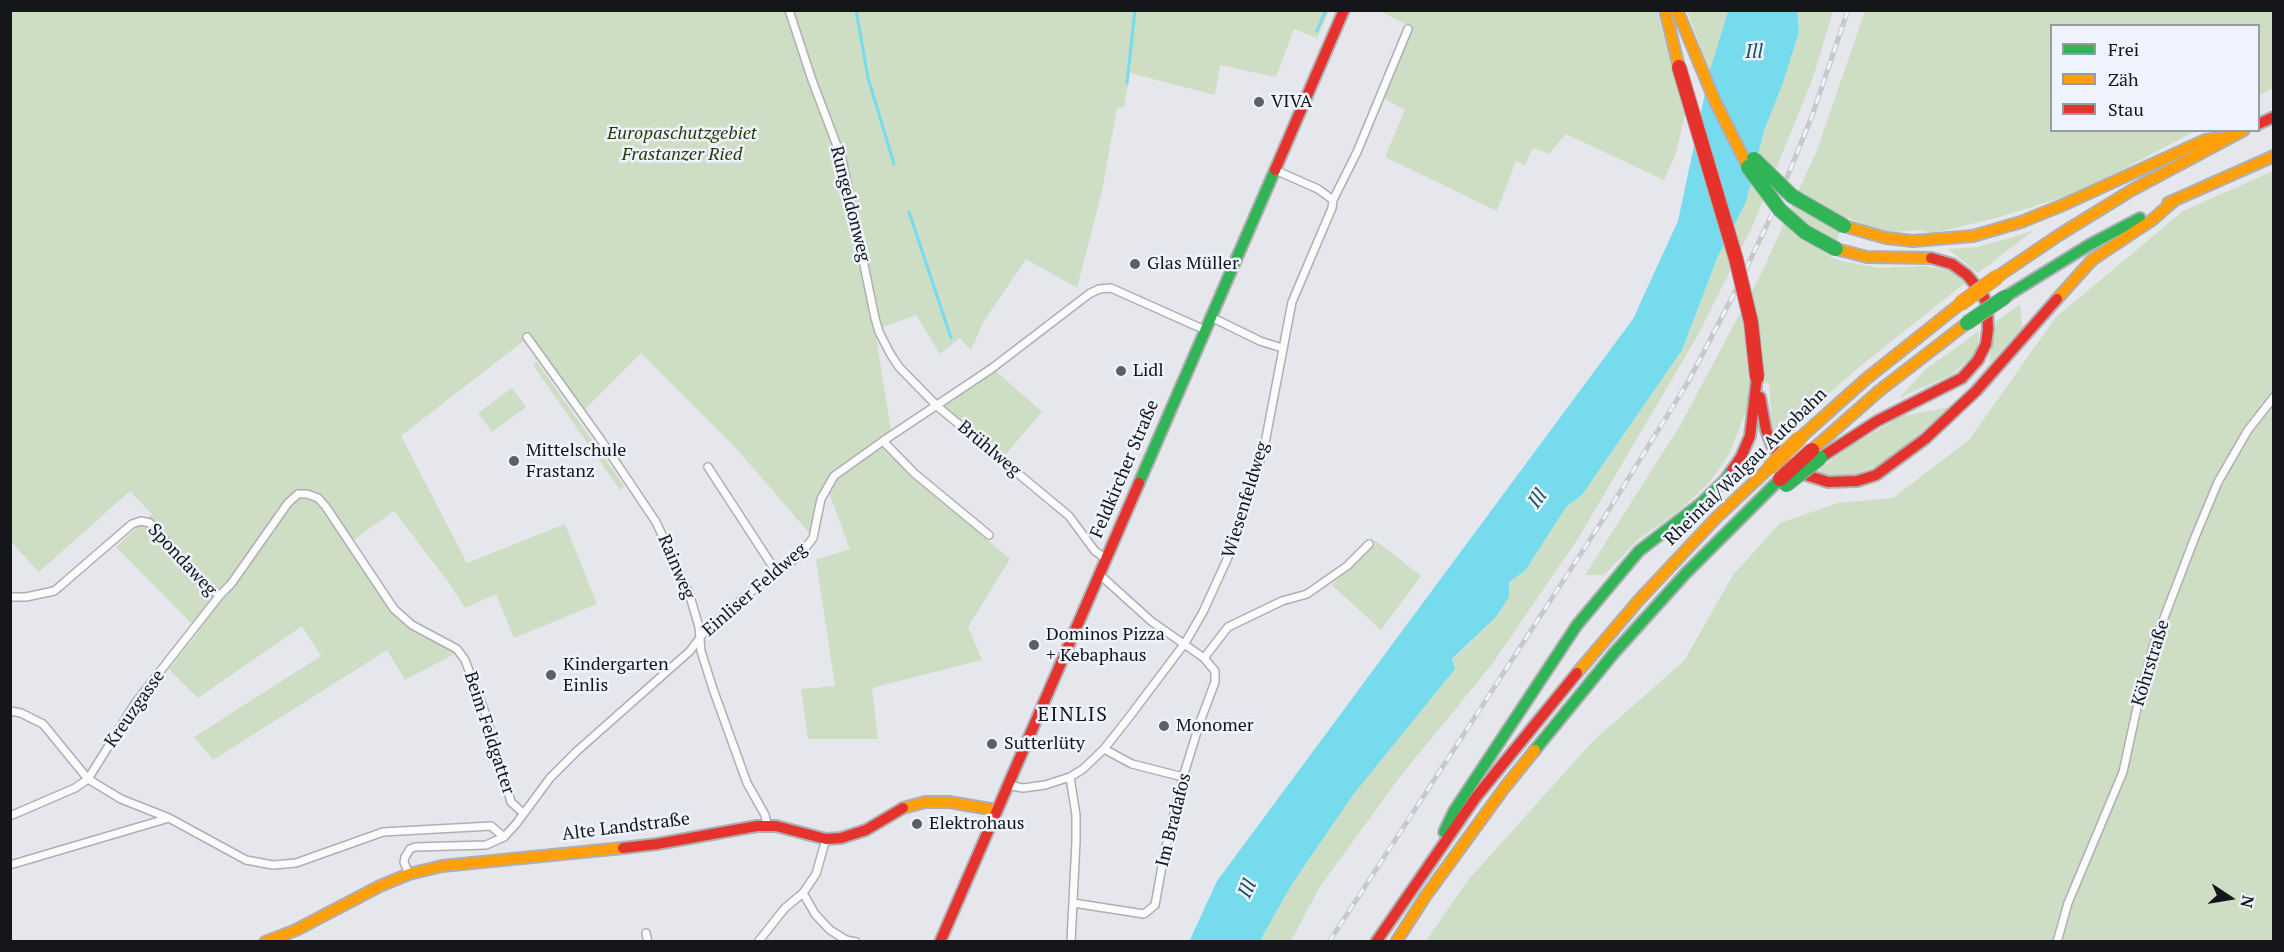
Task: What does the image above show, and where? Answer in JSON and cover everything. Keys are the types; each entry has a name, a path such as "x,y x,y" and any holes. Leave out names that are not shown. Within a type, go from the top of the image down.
{"main road":[{"name":"Feldkircher Straße","path":"940,942 1344,10"},
{"path":"1665,10 1679,67 1736,259 1750,322 1766,430 1772,447 1785,463 1806,475 1827,482 1857,481 1876,476 1925,438 1976,391 2092,260 2152,220 2175,200"},
{"path":"1677,10 1715,101 1748,167 1780,210 1805,232 1836,249 1867,257 1929,257 1952,264 1967,275 1982,293 1987,305 1986,344 1978,360 1962,378 1816,454"},
{"path":"2260,124 2274,117"},
{"name":"Rheintal/Walgau Autobahn","path":"1376,942 1476,797 1577,673 1639,600 1716,518 1768,468 1866,379 1997,277 2132,190 2240,132"},
{"path":"1733,135 1772,179 1792,196 1829,219 1844,226 1886,238 1913,241 1973,237 2021,222 2205,140 2229,137"},
{"name":"Rheintal/Walgau Autobahn","path":"1396,942 1466,840 1562,715 1630,635 1759,499 1816,454 1879,391 1967,323 2089,245 2175,200 2274,156"},
{"path":"1428,865 1454,811 1577,625 1639,551 1700,504 1724,481 1741,457 1750,436 1757,377"},
{"name":"Alte Landstraße","path":"265,942 288,938 380,886 409,874 442,866 657,844 767,825 826,839 853,836 901,809 925,802 949,802 996,810"}],"street":[{"name":"Rungeldonweg","path":"789,10 846,171 879,332"},
{"name":"Wiesenfeldweg","path":"1007,785 1027,788 1070,777 1083,769 1104,749 1185,643 1216,587 1251,492 1264,443 1281,348 1292,302 1332,208 1333,200 1361,143 1407,29"},
{"path":"1275,170 1318,189 1333,200"},
{"name":"Einliser Feldweg","path":"504,837 553,774 595,733 690,651 699,639 753,590 799,556 813,538 821,499 834,476 991,369 1089,294 1099,289 1111,288 1208,323"},
{"path":"1208,323 1281,348"},
{"name":"Brühlweg","path":"879,332 899,368 938,406 1069,516 1095,550 1106,559"},
{"name":"Rainweg","path":"527,337 656,522 689,593 713,689 747,783 765,815 767,825"},
{"name":"Köhrstraße","path":"2057,942 2068,903 2123,772 2140,694 2154,644 2195,537 2218,482 2248,430 2274,397"},
{"path":"883,441 914,473 989,535"},
{"path":"708,467 777,573"},
{"name":"Beim Feldgatter","path":"220,595 231,584 288,503 298,494 318,498 394,609 412,625 457,649 465,660 486,715 511,802 523,813"},
{"name":"Spondaweg","path":"10,597 26,597 59,587 132,524 141,521 150,523 206,587 220,595 185,640"},
{"path":"1204,658 1227,627 1282,601 1307,594 1347,566 1369,544"},
{"path":"1100,574 1152,621 1185,643"},
{"name":"Kreuzgasse","path":"88,779 136,702 185,640"},
{"name":"Im Bradafos","path":"1073,903 1144,914 1155,905 1164,855 1183,777 1215,682 1215,671 1204,658 1185,643"},
{"path":"10,711 21,713 43,724 79,771 88,779 121,799 169,818 246,860 260,864 296,863 383,832 491,826 504,837 486,845 415,847 405,857 404,862 409,874"},
{"path":"1104,749 1132,764 1183,777"},
{"path":"1070,777 1076,832 1071,942"},
{"path":"10,816 75,788 88,779"},
{"path":"10,865 169,818"},
{"path":"758,942 785,908 803,893 816,874 826,839"},
{"path":"803,893 815,914 830,930 846,940 856,942"},
{"path":"646,933 648,942"}],"green space":[{"name":"Europaschutzgebiet Frastanzer Ried","path":"11,11 1329,11 1317,38 1294,29 1276,77 1220,65 1215,95 1130,73 1124,107 1117,108 1102,191 1077,288 1026,259 984,321 971,350 960,338 940,354 916,315 875,330 891,431 879,441 910,475 1010,559 968,627 982,660 872,688 878,739 808,739 801,689 835,686 816,560 850,549 825,482 810,534 735,447 641,353 583,411 530,336 401,436 467,563 565,524 597,604 514,638 496,594 465,608 450,584 394,511 348,544 406,626 456,653 405,680 387,650 213,760 194,737 321,656 302,626 198,698 169,669 199,631 116,547 152,514 130,491 39,572 11,542"},
{"path":"1379,11 1657,11 1685,114 1676,153 1664,180 1566,134 1549,154 1533,148 1525,165 1516,161 1497,211 1385,157 1405,110 1383,98 1412,27"},
{"path":"1687,11 1728,11 1710,70 1704,56"},
{"path":"1797,11 1833,11 1813,78 1753,225 1698,335 1579,537 1493,663 1399,778 1319,888 1291,941 1260,942 1292,884 1353,795 1455,669 1452,660 1496,617 1509,597 1508,582 1525,571 1566,507 1582,495 1682,350 1718,256 1746,202 1764,131 1783,83 1799,32"},
{"path":"1865,11 2273,11 2273,88 2260,95 2260,24 2050,24 2050,132 2193,132 2080,192 1996,218 1933,233 1920,230 1892,232 1875,229 1846,217 1830,257 1878,268 1925,266 1950,271 1965,283 1863,364 1777,438 1772,425 1769,383 1748,386 1749,404 1729,454 1710,482 1680,510 1639,539 1604,575 1585,575 1681,424 1763,270 1817,150"},
{"path":"2273,171 2273,941 1425,942 1469,879 1593,741 1684,661 1733,575 1780,523 1838,503 1893,498 1969,440 2056,317 2183,211"},
{"path":"2033,231 1978,273 1948,249 1978,247"},
{"path":"2020,304 2022,327 1989,364 1996,322"},
{"path":"1979,331 1977,352 1951,375 1899,398 1926,369"},
{"path":"537,362 625,487 620,490 533,365"},
{"path":"988,364 1042,412 1000,461 930,406"},
{"path":"512,388 526,407 492,432 478,413"},
{"path":"1951,407 1887,461 1848,478 1815,472 1851,446 1902,416"},
{"path":"1375,540 1421,576 1381,630 1332,585"}],"water":[{"name":"Ill","path":"1728,11 1797,11 1799,32 1783,83 1764,131 1746,202 1718,256 1682,350 1582,495 1566,507 1525,571 1509,582 1509,597 1496,617 1452,659 1455,669 1353,795 1292,884 1260,941 1189,942 1217,881 1633,319 1678,221 1710,70"}],"waterway":[{"path":"856,10 868,78 894,164"},
{"path":"1127,83 1135,10"},
{"path":"1317,31 1326,10"},
{"path":"909,212 951,338"}],"railway":[{"path":"1329,942 1602,521 1688,382 1773,212 1812,116 1848,10"}],"traffic: fast":[{"path":"1754,159 1792,196 1844,226"},
{"path":"1748,167 1780,210 1805,232 1836,249"},
{"path":"1139,483 1275,170"},
{"path":"2005,297 2089,245 2140,218"},
{"path":"1967,323 2005,297"},
{"path":"1786,485 1820,458"},
{"path":"1444,832 1454,811 1577,625 1639,551 1700,504 1732,470"},
{"path":"1535,750 1614,653 1686,573 1780,479"}],"traffic: slow":[{"path":"1665,10 1679,67"},
{"path":"1677,10 1715,101 1748,167"},
{"path":"1997,277 2132,190 2240,132"},
{"path":"1844,226 1886,238 1913,241 1973,236 2021,222 2063,205 2205,140 2229,137"},
{"path":"2168,203 2274,156"},
{"path":"2057,299 2092,260 2152,220 2175,200"},
{"path":"1836,249 1867,257 1931,258"},
{"path":"1960,304 1997,277"},
{"path":"1800,438 1866,379 1960,304"},
{"path":"1812,450 1879,391 1967,323"},
{"path":"1769,468 1800,438"},
{"path":"1577,673 1639,600 1716,518 1769,468"},
{"path":"1396,942 1425,897 1505,787 1535,750"},
{"path":"903,808 925,802 949,802 996,810"},
{"path":"265,942 296,930 380,886 409,874 442,866 623,848"}],"traffic: jam":[{"path":"1275,170 1344,10"},
{"path":"1679,67 1736,259 1751,322 1757,377"},
{"path":"2260,123 2274,117"},
{"path":"1820,458 1877,421 1962,378 1978,360 1986,344 1988,329 1987,305 1982,293 1967,275 1952,264 1931,258"},
{"path":"1760,397 1766,430 1772,446 1785,463 1806,475 1828,482 1857,481 1876,475 1925,439 1976,391 2057,299"},
{"path":"1732,470 1741,457 1750,436 1757,377"},
{"path":"1780,479 1812,450"},
{"path":"940,942 1139,483"},
{"path":"1376,942 1476,797 1577,673"},
{"path":"623,848 757,826 776,826 826,839 841,838 866,830 903,808"}],"place":[{"name":"VIVA","path":"1259,102"},
{"name":"Glas Müller","path":"1135,264"},
{"name":"Lidl","path":"1121,371"},
{"name":"Mittelschule Frastanz","path":"514,461"},
{"name":"Dominos Pizza + Kebaphaus","path":"1034,645"},
{"name":"Kindergarten Einlis","path":"551,675"},
{"name":"Monomer","path":"1164,726"},
{"name":"Sutterlüty","path":"992,744"},
{"name":"Elektrohaus","path":"917,824"}],"district":[{"name":"EINLIS","path":"1073,715"}]}
